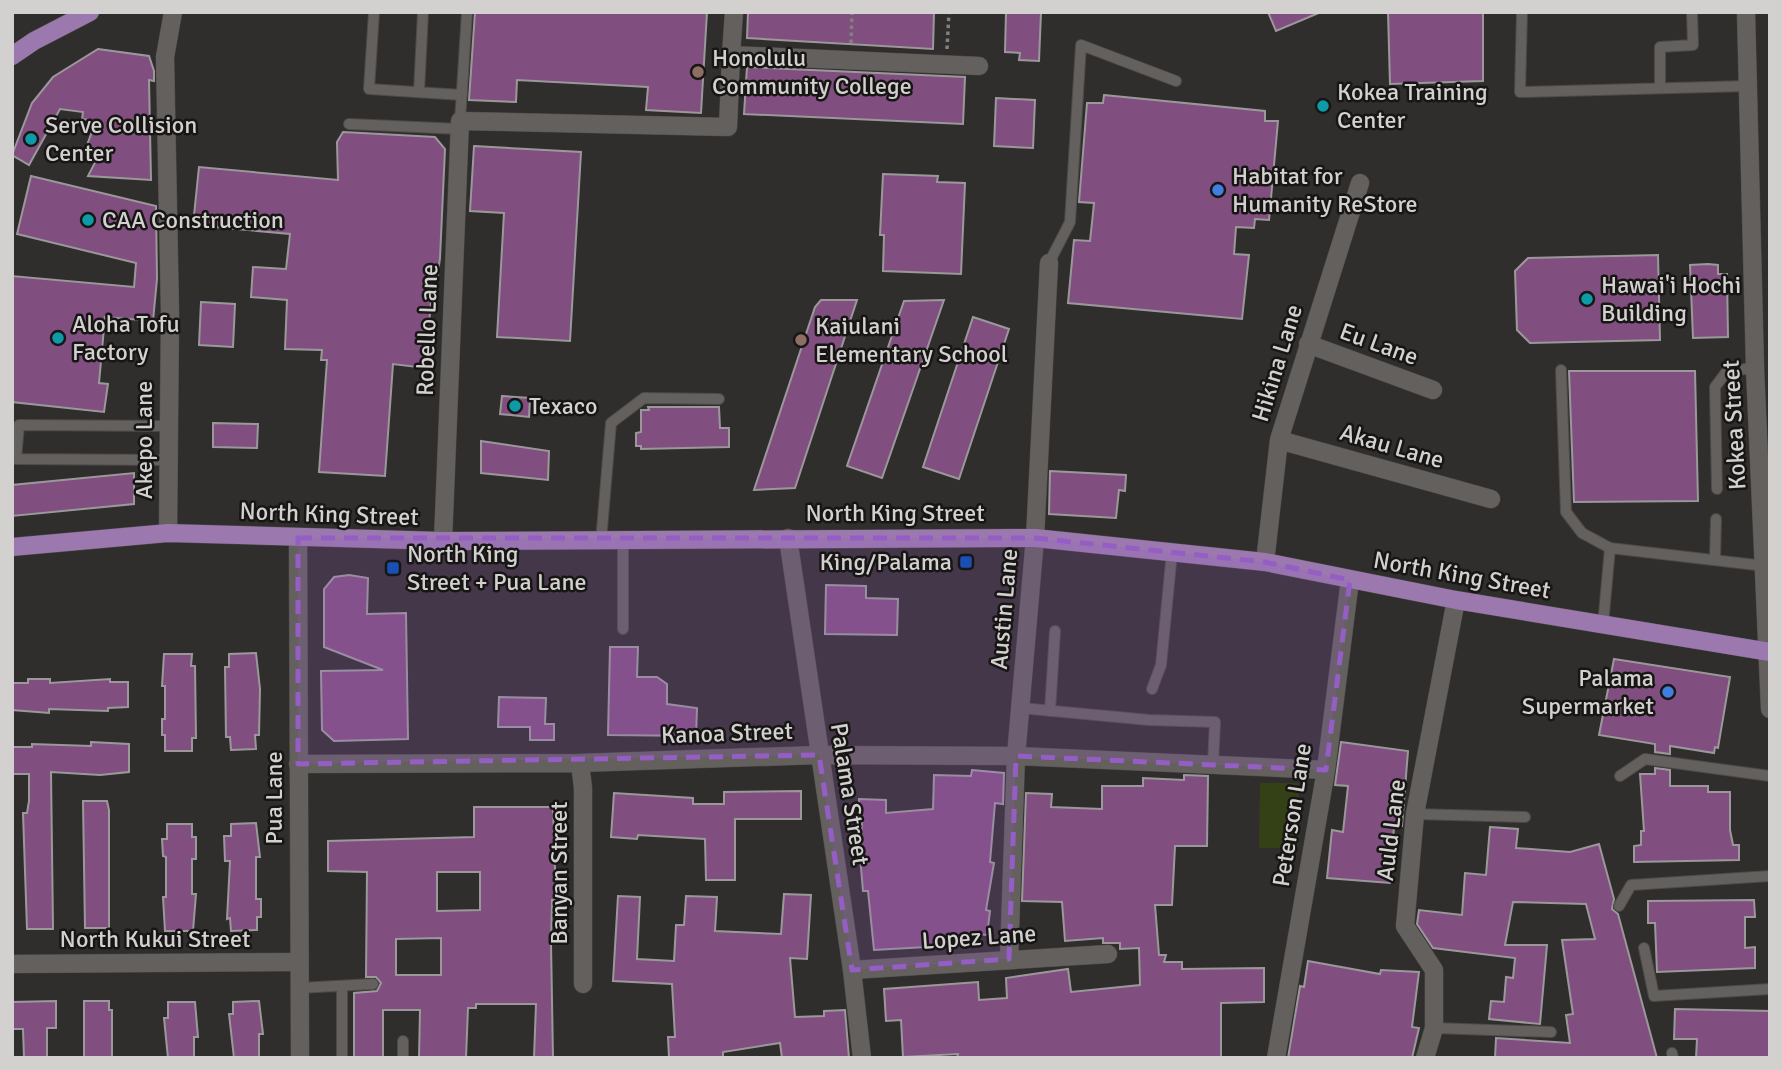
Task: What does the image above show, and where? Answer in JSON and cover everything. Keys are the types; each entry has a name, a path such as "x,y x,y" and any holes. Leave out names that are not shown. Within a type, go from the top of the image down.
{"main road":[{"path":"12,57 34,41 90,12"},
{"name":"North King Street","path":"12,547 168,533 443,541 1035,538 1265,562 1456,600 1769,652"}],"street":[{"name":"Akepo Lane","path":"168,533 166,57 173,12"},
{"path":"460,125 728,127 734,12"},
{"name":"Kokea Street","path":"1746,12 1755,368 1770,709"},
{"path":"731,55 979,66"},
{"name":"Robello Lane","path":"443,541 460,125"},
{"name":"Hikina Lane","path":"1265,562 1279,440 1360,183"},
{"name":"Austin Lane","path":"1009,959 1016,756 1035,538 1049,263"},
{"name":"Eu Lane","path":"1308,344 1433,390"},
{"name":"Akau Lane","path":"1279,440 1491,499"},
{"name":"Pua Lane","path":"299,538 300,1058"},
{"name":"Palama Street","path":"788,538 852,970 862,1058"},
{"name":"Peterson Lane","path":"1276,1058 1326,770 1350,580"},
{"name":"Auld Lane","path":"1425,1058 1433,1028 1434,970 1405,926 1415,814 1456,600"},
{"name":"Kanoa Street","path":"298,765 580,763 819,755 1016,756 1326,770"},
{"name":"Banyan Street","path":"580,763 583,788 583,984"},
{"name":"Lopez Lane","path":"852,970 1108,954"},
{"name":"North Kukui Street","path":"12,964 299,962"}],"lane":[{"path":"374,12 369,89 462,95"},
{"path":"419,92 423,12"},
{"path":"349,124 460,125 467,12"},
{"path":"1522,12 1520,92 1748,86"},
{"path":"1660,88 1660,47 1693,46 1692,12"},
{"path":"1049,263 1070,222 1082,45 1176,81"},
{"path":"1717,489 1715,387 1727,371 1755,368"},
{"path":"1561,370 1566,512 1582,533 1610,548 1765,566"},
{"path":"601,541 611,423 643,398 719,399"},
{"path":"168,460 16,459 19,425 169,426"},
{"path":"1715,559 1716,519"},
{"path":"623,629 624,541"},
{"path":"1604,625 1610,548"},
{"path":"1152,689 1161,665 1172,552"},
{"path":"1050,711 1055,631"},
{"path":"1021,709 1215,722 1213,764"},
{"path":"1620,776 1645,759 1770,776"},
{"path":"1415,814 1525,817"},
{"path":"1619,906 1631,885 1770,876"},
{"path":"1644,948 1654,996 1770,989"},
{"path":"299,988 373,984"},
{"path":"342,987 342,1058"},
{"path":"1433,1028 1551,1032"},
{"path":"403,1041 403,1058"}],"path":[{"path":"850,44 852,12"},
{"path":"947,52 949,12"}],"highlighted area":[{"path":"298,538 1035,538 1265,562 1350,580 1326,770 1016,756 1009,959 852,970 819,755 298,764"}],"green space":[{"path":"1260,783 1299,783 1298,848 1259,848"}],"building":[{"path":"475,12 707,12 701,113 646,110 648,87 517,80 516,102 469,100"},
{"path":"748,12 934,12 933,49 747,38"},
{"path":"1006,12 1041,12 1039,61 1019,60 1020,53 1005,52"},
{"path":"1268,12 1321,12 1276,31"},
{"path":"1388,12 1483,12 1483,81 1390,84"},
{"path":"98,49 149,56 154,71 154,81 149,80 151,180 88,176 101,151 87,145 96,121 82,119 83,112 60,109 29,165 12,155 32,103 53,77"},
{"path":"747,67 965,77 963,124 744,114"},
{"path":"1104,95 1265,111 1265,121 1278,121 1269,220 1255,219 1254,228 1236,227 1234,254 1249,255 1242,319 1068,303 1074,240 1090,241 1094,203 1079,202 1087,103 1103,103"},
{"path":"996,98 1035,100 1033,148 994,146"},
{"path":"343,132 435,137 445,149 440,258 437,280 433,280 425,368 393,364 385,476 319,472 327,360 321,360 322,350 285,349 287,300 251,297 253,267 286,269 290,234 193,225 199,167 338,180 337,142"},
{"path":"474,146 581,152 570,341 497,337 504,213 470,211"},
{"path":"883,174 938,176 937,182 965,183 961,274 883,271 884,235 880,235"},
{"path":"31,176 156,206 157,279 153,321 105,317 99,383 108,384 104,412 12,402 12,276 134,287 136,263 17,234"},
{"name":"Hawai'i Hochi Building","path":"1658,255 1660,340 1530,343 1517,330 1515,271 1528,258"},
{"path":"1690,265 1718,265 1718,274 1727,274 1728,337 1693,338"},
{"path":"821,300 857,300 795,488 754,490 815,307"},
{"path":"944,300 882,478 847,466 904,301"},
{"path":"201,302 235,304 233,347 199,345"},
{"path":"973,317 1009,329 959,479 923,467"},
{"path":"1569,371 1695,371 1698,501 1574,502"},
{"name":"Texaco","path":"502,396 530,398 529,417 500,414"},
{"path":"648,407 719,407 720,428 729,428 729,447 641,449 641,446 636,446 636,433 641,432 641,410 649,410"},
{"path":"213,423 258,424 257,448 213,447"},
{"name":"Texaco","path":"481,441 549,451 548,480 481,473"},
{"path":"1050,471 1126,475 1125,491 1119,490 1116,518 1049,514"},
{"path":"134,473 134,504 12,516 12,485"},
{"path":"349,575 368,578 367,614 406,613 408,739 334,741 322,730 321,671 383,670 324,647 324,589 334,577"},
{"path":"826,585 866,586 866,598 898,599 897,635 825,634"},
{"path":"610,647 638,647 637,677 657,677 667,684 667,704 697,708 696,736 608,735"},
{"path":"256,653 260,689 256,749 231,750 230,737 226,737 225,667 229,667 229,654"},
{"path":"164,654 192,654 191,666 195,666 196,738 192,738 192,751 165,751 165,735 162,735 162,719 165,719 165,686 162,686"},
{"name":"Palama Supermarket","path":"1614,659 1730,677 1718,748 1715,747 1714,753 1670,746 1670,754 1655,752 1655,744 1599,735"},
{"path":"28,679 50,679 50,683 110,679 110,682 128,682 128,707 108,708 108,711 49,709 49,713 12,710 12,683 28,683"},
{"path":"499,697 546,698 545,724 554,724 554,740 530,740 530,727 498,727"},
{"path":"91,742 129,744 129,772 100,775 51,772 53,929 27,929 23,813 27,813 29,801 29,774 12,774 12,747 32,747 32,744 91,746"},
{"path":"1341,742 1408,751 1402,826 1394,826 1390,883 1327,878 1332,830 1343,832 1348,786 1335,785"},
{"path":"1655,768 1670,770 1670,786 1708,786 1708,792 1730,792 1730,830 1733,845 1739,845 1739,860 1634,862 1634,846 1641,845 1641,831 1644,831 1640,774 1655,774"},
{"path":"972,770 1004,773 1003,804 995,803 990,862 994,863 986,910 990,911 987,935 962,933 962,945 874,950 868,891 863,891 859,799 886,800 886,813 933,809 934,775 971,776"},
{"path":"1184,775 1208,776 1207,846 1175,846 1172,905 1155,905 1159,955 1166,955 1164,962 1182,962 1182,969 1264,968 1264,1002 1221,1003 1221,1058 957,1058 958,1054 903,1057 901,1020 886,1021 884,989 978,982 979,1000 1007,998 1006,978 1068,969 1071,992 1140,985 1139,948 1120,949 1120,943 1103,943 1103,938 1065,941 1062,902 1022,901 1026,793 1052,794 1051,807 1102,809 1102,786 1143,786 1143,778 1184,780"},
{"path":"801,791 801,819 735,819 735,880 706,880 705,839 638,835 637,839 611,837 614,793 693,798 693,804 724,804 724,792"},
{"path":"83,801 107,801 109,810 109,928 85,928"},
{"path":"474,807 553,807 556,900 552,900 551,943 553,1058 534,1058 536,1004 476,1004 476,1008 468,1008 466,1058 419,1058 420,1010 383,1010 383,1058 354,1058 354,993 377,991 381,983 376,977 366,977 367,872 328,871 328,841 474,837","holes":["437,872 480,872 480,910 437,911","441,938 441,975 396,975 396,939"]},
{"path":"256,823 260,857 256,857 256,899 261,899 261,917 257,917 257,930 231,931 230,918 227,919 230,861 225,861 224,836 231,836 231,824"},
{"path":"167,824 192,824 192,837 196,837 196,859 192,859 192,894 196,894 193,931 165,931 163,897 166,897 166,857 163,856 162,839 167,839"},
{"path":"1490,827 1518,829 1516,848 1570,852 1599,844 1614,899 1612,909 1618,914 1657,1058 1495,1058 1496,1038 1570,1043 1566,1015 1573,1014 1562,940 1595,939 1586,904 1513,902 1505,945 1547,945 1540,1024 1489,1019 1491,1001 1504,1002 1506,977 1513,978 1515,958 1433,948 1417,924 1419,910 1462,915 1465,873 1486,875"},
{"path":"784,894 811,895 807,959 790,958 795,1017 824,1016 824,1011 845,1010 849,1058 782,1058 780,1043 723,1052 723,1058 669,1058 668,1037 675,1037 672,984 613,981 618,896 640,897 637,959 674,961 676,925 684,925 686,896 717,897 715,931 781,934"},
{"path":"1754,900 1755,917 1745,917 1745,948 1755,947 1755,968 1657,972 1655,923 1648,923 1648,901"},
{"path":"1308,961 1380,974 1381,970 1419,972 1412,1027 1419,1028 1412,1058 1288,1058 1300,986 1304,987"},
{"path":"56,1001 56,1028 47,1028 47,1058 24,1058 23,1029 12,1029 12,1002"},
{"path":"84,1001 109,1001 109,1010 112,1010 112,1058 84,1058"},
{"path":"259,1001 263,1034 259,1034 259,1058 234,1058 229,1014 233,1014 233,1002"},
{"path":"168,1002 195,1002 198,1037 194,1037 194,1058 168,1058 164,1018 168,1018"},
{"path":"1675,1009 1770,1011 1770,1058 1696,1058 1697,1039 1674,1039"}],"place":[{"name":"Honolulu Community College","path":"698,72"},
{"name":"Kokea Training Center","path":"1323,106"},
{"name":"Serve Collision Center","path":"31,139"},
{"name":"Habitat for Humanity ReStore","path":"1218,190"},
{"name":"CAA Construction","path":"88,220"},
{"name":"Hawai'i Hochi Building","path":"1587,299"},
{"name":"Aloha Tofu Factory","path":"58,338"},
{"name":"Kaiulani Elementary School","path":"801,340"},
{"name":"Texaco","path":"515,406"},
{"name":"King/Palama","path":"966,562"},
{"name":"North King Street + Pua Lane","path":"393,568"},
{"name":"Palama Supermarket","path":"1668,692"}]}
